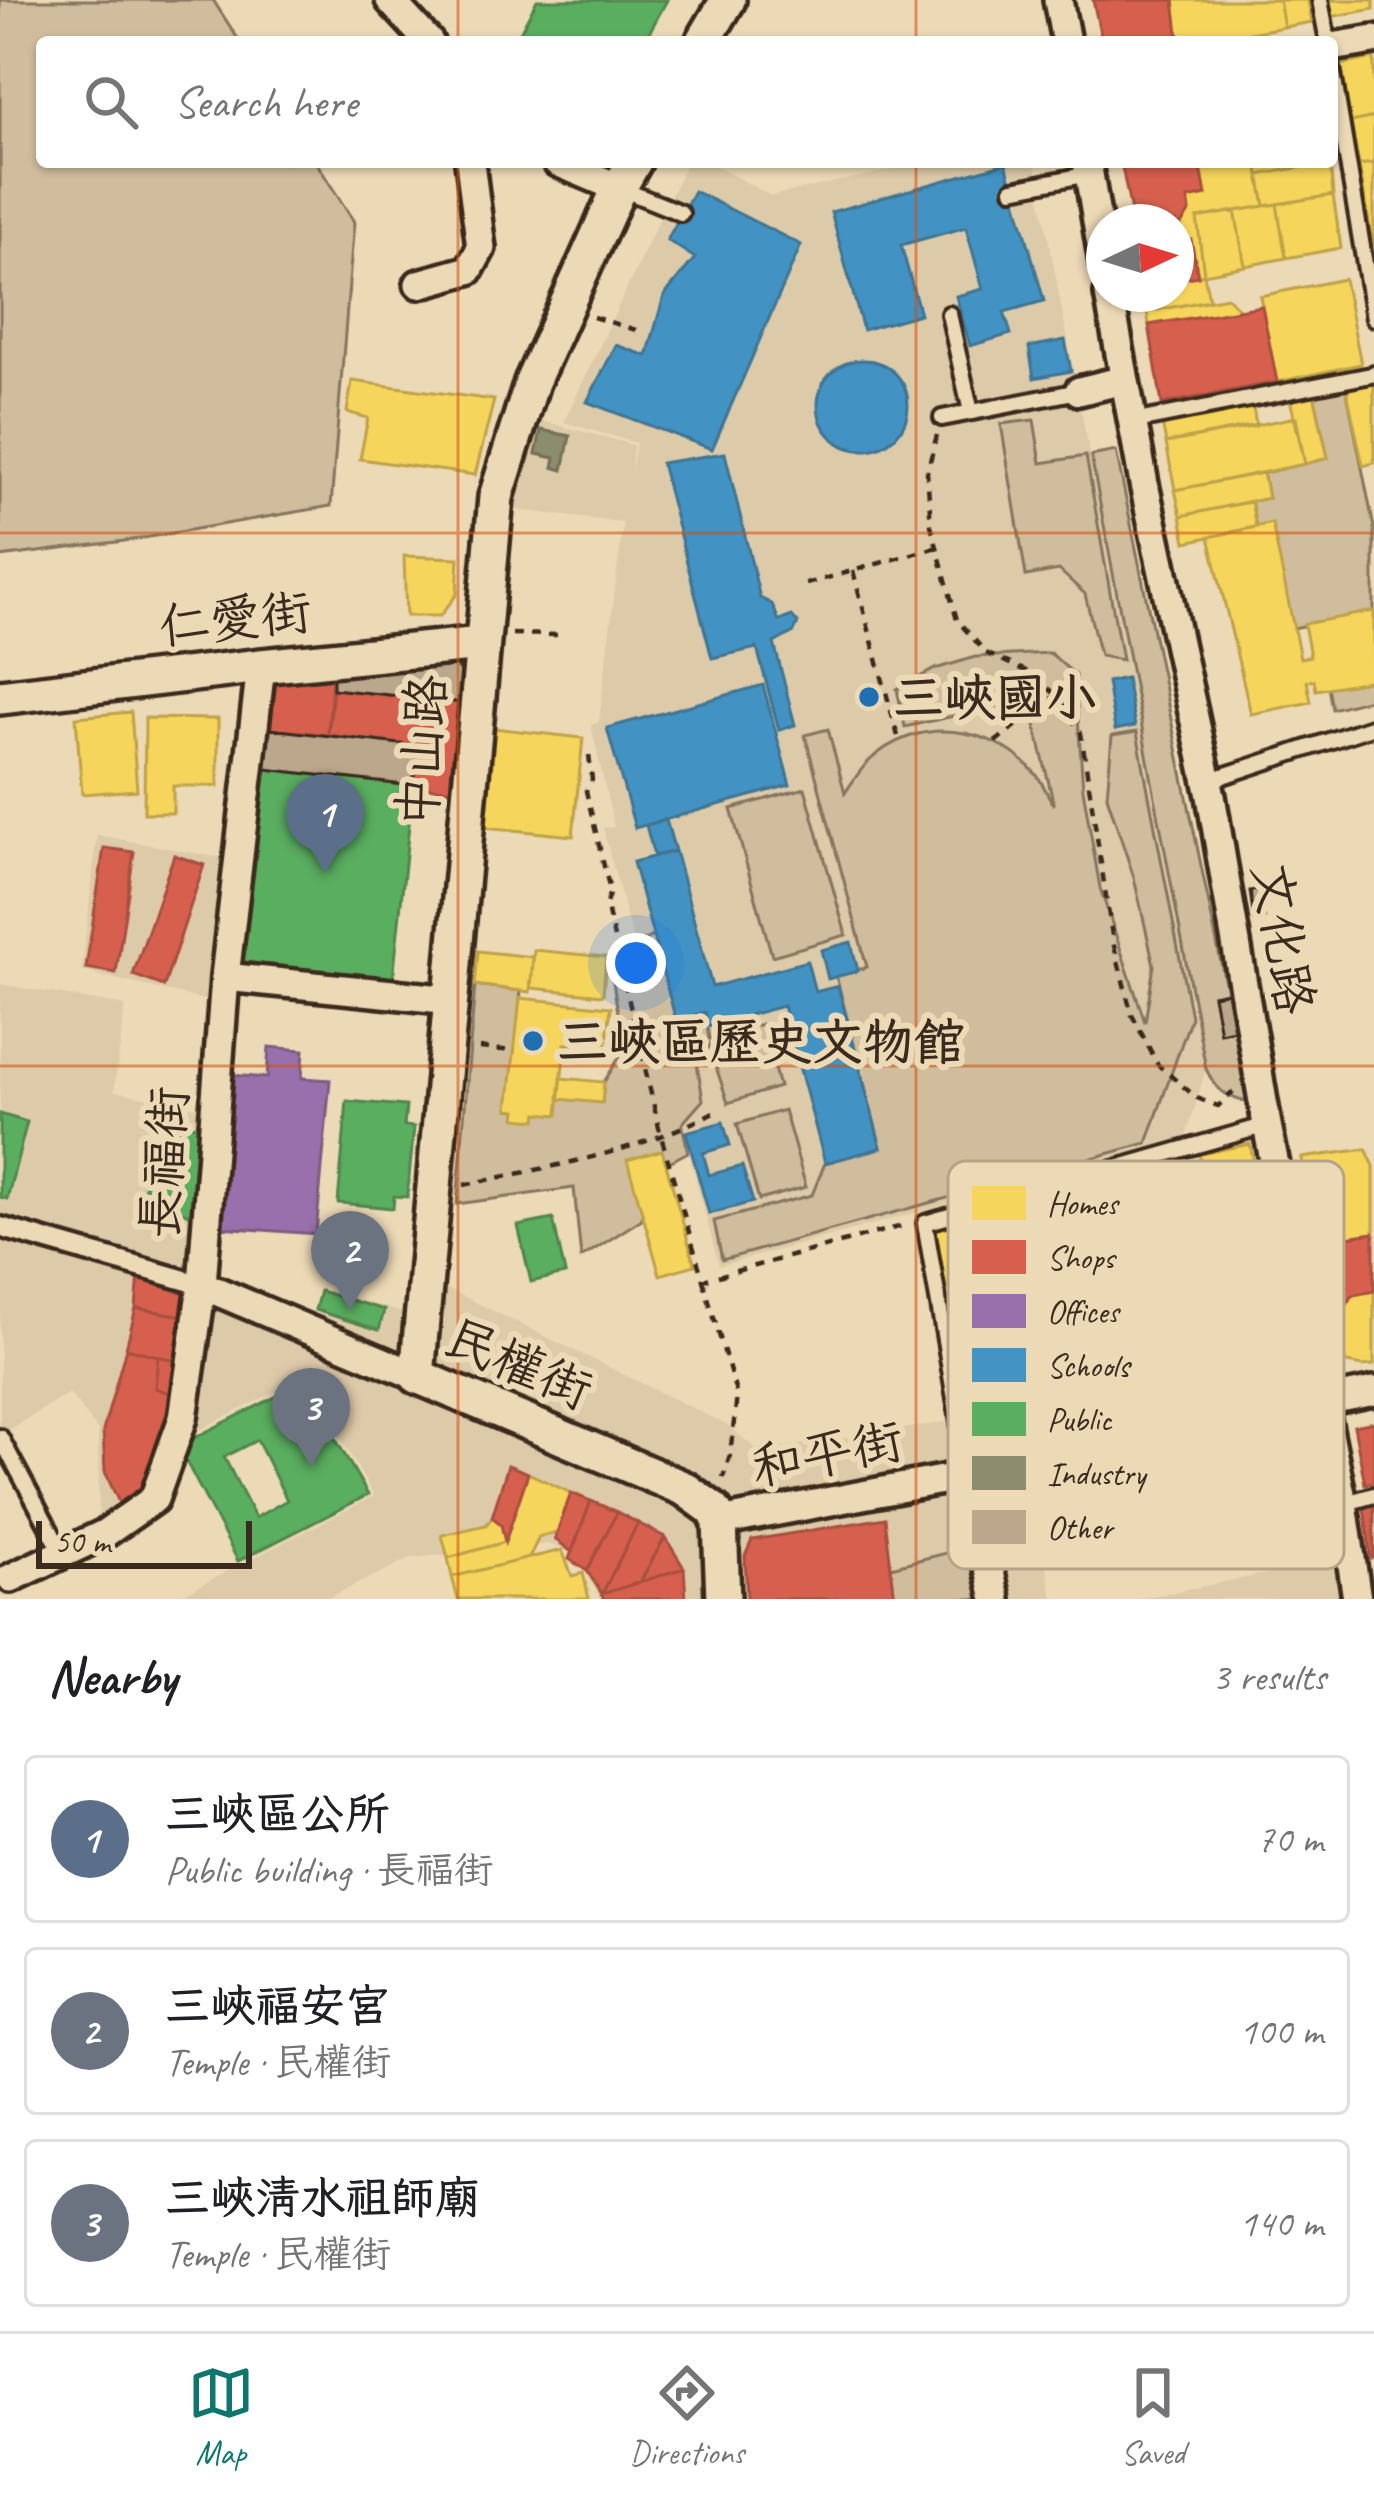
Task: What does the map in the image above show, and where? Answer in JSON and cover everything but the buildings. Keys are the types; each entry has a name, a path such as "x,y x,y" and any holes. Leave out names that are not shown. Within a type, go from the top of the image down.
{"street":[{"path":"390,0 423,36"},
{"path":"707,36 728,0"},
{"path":"1058,0 1065,36"},
{"path":"1338,44 1374,40"},
{"path":"419,284 469,270 481,248 471,168"},
{"path":"589,168 627,175"},
{"path":"1088,168 1094,204"},
{"name":"中山路","path":"417,1376 496,497 532,382 627,175"},
{"name":"文化路","path":"1112,312 1264,1047 1275,1161"},
{"path":"1079,392 1124,380"},
{"name":"仁愛街","path":"0,697 482,639"},
{"name":"長福街","path":"12,1582 104,1534 154,1499 183,1418 202,1285 225,977 261,666"},
{"path":"225,977 452,1000"},
{"path":"0,1227 202,1285"},
{"name":"民權街","path":"202,1285 685,1489 717,1516"},
{"name":"和平街","path":"1344,1397 1374,1391"},
{"name":"和平街","path":"717,1516 948,1478"},
{"name":"文化路","path":"1344,1511 1357,1599"},
{"path":"717,1516 723,1599"},
{"path":"983,1569 996,1599"}],"lane":[{"path":"1321,0 1328,36"},
{"path":"1338,104 1374,318"},
{"path":"1013,189 1088,168"},
{"path":"627,175 681,213"},
{"path":"949,314 971,412"},
{"path":"1132,422 1374,373"},
{"path":"941,418 1079,392"},
{"path":"1208,781 1374,726"},
{"path":"1144,1161 1268,1126"},
{"path":"948,1216 925,1223 948,1342"},
{"path":"0,1437 63,1555"},
{"path":"1344,1504 1374,1495"}],"path":[{"path":"565,308 635,330"},
{"path":"941,418 927,472 931,524 957,620 986,653 1028,672 1057,694 1081,733 1113,942 1132,1015 1158,1065 1197,1097 1218,1106 1236,1089"},
{"path":"806,584 937,548"},
{"path":"853,571 899,740"},
{"path":"482,639 559,635"},
{"path":"995,742 1057,694"},
{"path":"589,755 592,780 586,790 610,891 606,904 661,1136 737,1396 717,1516"},
{"path":"492,1049 515,1052"},
{"path":"435,1189 593,1158 683,1129 719,1108"},
{"path":"704,1280 925,1223"}],"shaded area":[{"path":"0,0 213,0 236,36 36,36 36,168 320,168 354,222 331,506 0,557"},
{"name":"三峽國小","path":"684,168 719,168 771,196 901,168 1036,168 1037,174 1011,180 1016,198 1040,194 1206,1069 1185,1140 1107,1161 948,1161 948,1204 719,1266 603,828 614,827 591,725 599,722 623,523 509,509 535,419 633,445 631,474 636,443 564,422 661,216 676,222 685,205 670,197"},
{"path":"1346,387 1374,528 1374,612 1293,628 1251,501 1268,498 1263,473 1328,458 1314,394"},
{"path":"1034,420 1041,463 1086,456 1122,660 1100,656 1085,594 1059,570 1026,576 1001,424"},
{"path":"1116,451 1227,992 1213,995 1220,1032 1234,1030 1249,1102 1223,1092 1206,1069 1091,456"},
{"path":"1050,653 1075,675 1083,789 1100,888 1145,1022 1154,965 1134,878 1107,796 1112,736 1137,732 1191,1017 1147,1143 1082,1161 948,1161 948,1198 722,1260 714,1221 812,1195 825,1163 881,1147 836,976 867,967 805,735 828,729 845,793 868,762 908,737 931,732 976,736 1017,757 1038,777 1054,805 1029,699 905,727 897,689 935,669 976,657"},
{"path":"1374,680 1374,698 1332,709 1328,687"},
{"path":"805,788 846,935 772,956 731,809"},
{"path":"97,835 232,860 217,1003 82,971"},
{"path":"653,936 676,1020 705,1012 709,1039 762,1024 779,1087 728,1103 707,1040 696,1057 703,1100 682,1124 688,1152 643,1176 642,1219 581,1258 574,1188 457,1204 475,985 521,991 509,1109 538,1113 560,1099 602,1102 604,1082 624,1050 609,957"},
{"path":"0,984 125,1006 114,1091 205,1109 175,1417 147,1496 99,1530 98,1431 69,1393 5,1432 0,1427"},
{"path":"784,1110 806,1187 759,1200 737,1124"},
{"path":"436,1283 727,1425 759,1451 948,1421 948,1569 1047,1569 1053,1599 601,1599 581,1564 563,1548 547,1544 411,1558 326,1599 174,1599 374,1496 306,1377 181,1439 205,1294 310,1338 321,1289 416,1317"},
{"path":"948,1552 948,1569 982,1569 989,1599 895,1599 891,1567"},
{"path":"1290,1569 1341,1569 1345,1599 1138,1599"}],"place":[{"name":"三峽國小","path":"869,697"},
{"name":"三峽區公所","path":"325,873"},
{"name":"三峽區歷史文物館","path":"533,1041"},
{"name":"三峽福安宮","path":"350,1310"},
{"name":"三峽清水祖師廟","path":"311,1467"}]}
